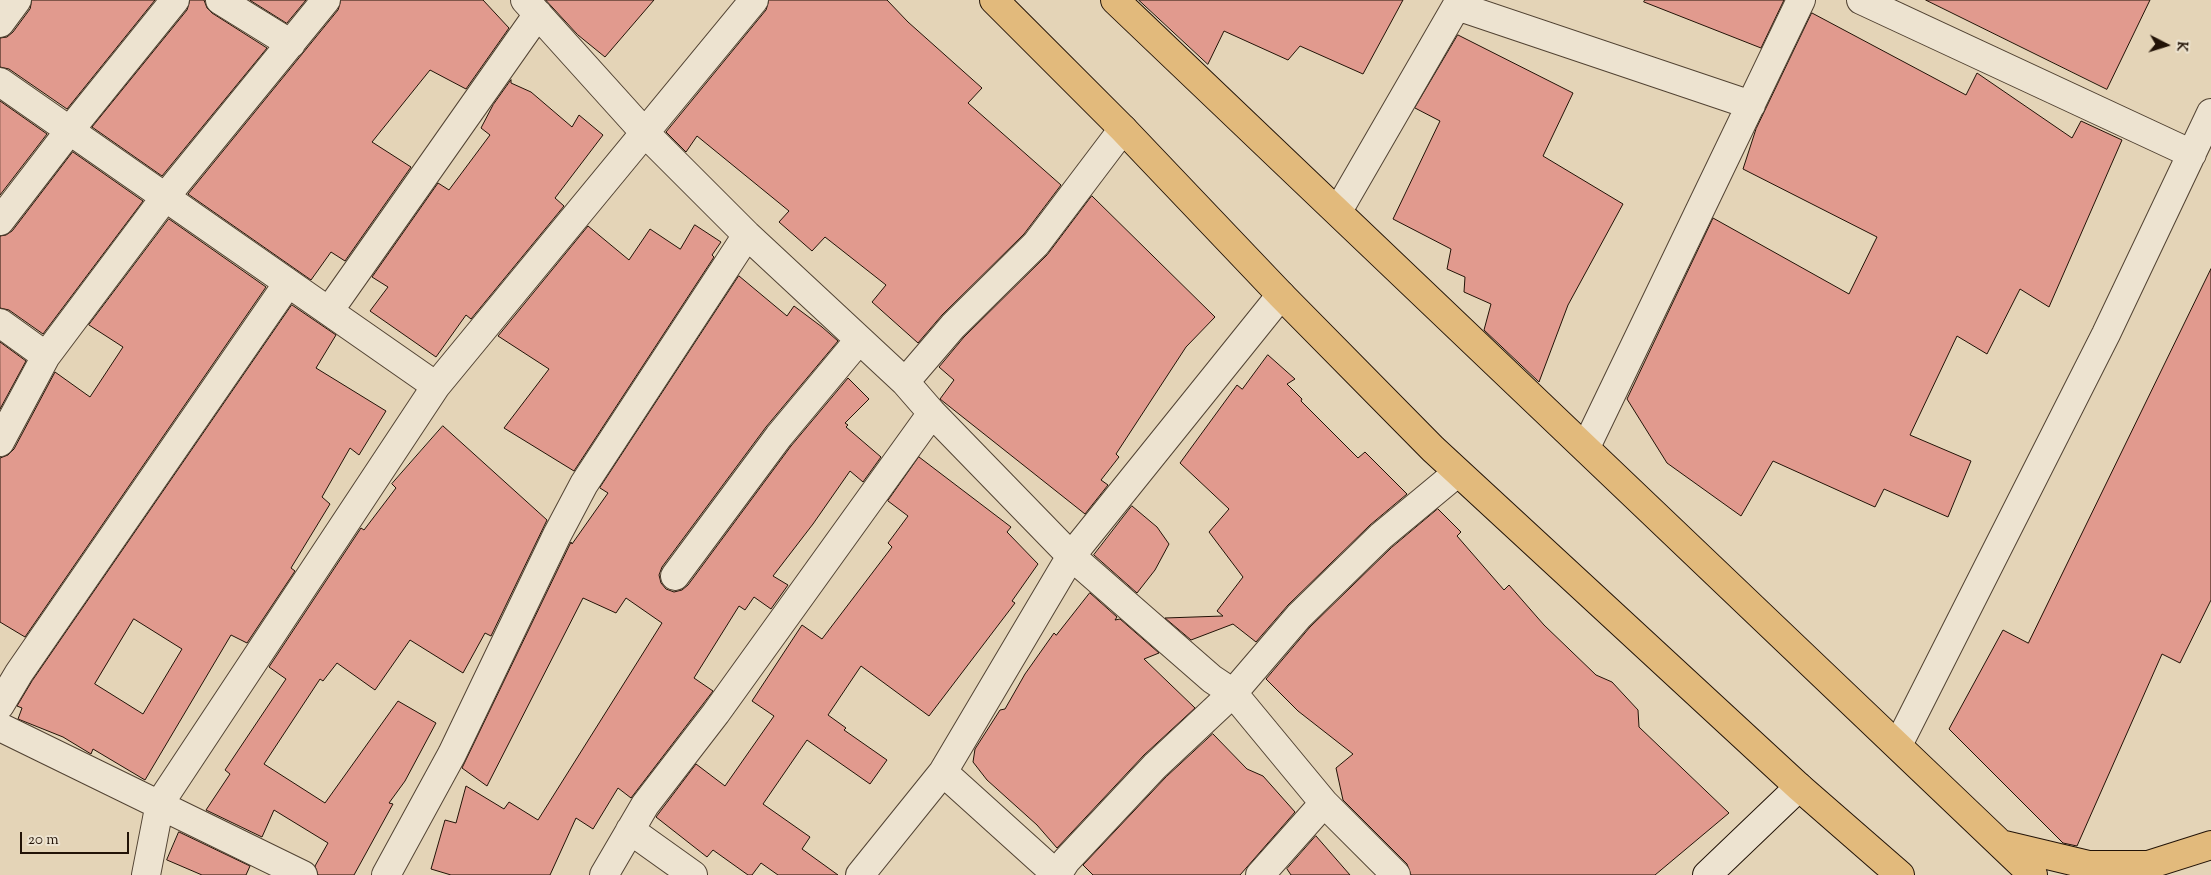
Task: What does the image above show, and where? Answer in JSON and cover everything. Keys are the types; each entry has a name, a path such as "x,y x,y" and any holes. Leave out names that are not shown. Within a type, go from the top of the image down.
{"main road":[{"path":"994,0 1123,128 1281,295 1457,473 1799,787 1900,875"},
{"path":"1115,0 2033,875"},
{"path":"2000,844 2089,865 2148,865 2211,845"}],"street":[{"path":"0,23 17,0"},
{"path":"0,221 70,130 175,0"},
{"path":"220,0 291,44"},
{"path":"0,442 46,356 166,196 326,0"},
{"path":"146,875 160,803 436,386 754,0"},
{"path":"1586,447 1801,0"},
{"path":"1861,0 2192,154"},
{"path":"1338,211 1459,3 1751,105"},
{"path":"329,311 531,7 645,133 747,234 905,382 932,413 1071,556 1212,679 1232,693 1324,803 1396,875"},
{"path":"0,82 436,386"},
{"path":"1898,745 2106,334 2211,113"},
{"path":"905,382 953,326 1036,244 1123,128"},
{"path":"386,875 452,754 557,535 584,484 747,234"},
{"path":"0,705 9,669 288,283"},
{"path":"860,875 943,772 1071,556 1281,295"},
{"path":"0,323 46,356"},
{"path":"675,576 779,436 859,340"},
{"path":"604,875 645,806 716,713 932,413"},
{"path":"943,772 1057,875 1066,861 1155,766 1232,693 1299,616 1381,536 1457,473"},
{"path":"0,727 160,803 303,875"},
{"path":"1707,875 1799,787"},
{"path":"1260,875 1324,803"},
{"path":"630,830 692,875"}],"building":[{"path":"32,0 155,0 67,109 9,69 0,67 0,38 7,37 13,32 30,9"},
{"path":"190,0 204,0 207,8 212,13 267,48 162,176 92,127 187,10"},
{"path":"250,0 306,0 287,23"},
{"path":"341,0 483,0 509,28 466,89 430,70 372,142 411,167 345,261 331,252 311,280 188,194 338,10"},
{"path":"546,0 654,0 605,57 578,35"},
{"path":"769,0 887,0 908,22 982,88 968,103 1061,185 1024,234 942,315 918,343 872,302 886,285 825,237 812,251 779,222 789,211 697,136 686,152 666,132 766,10"},
{"path":"1139,0 1403,0 1363,74 1300,46 1288,60 1224,31 1208,64"},
{"path":"1645,0 1784,0 1761,48 1644,2"},
{"path":"1926,0 2150,0 2107,89"},
{"path":"1812,13 1966,95 1977,73 2072,138 2081,121 2122,140 2049,307 2020,289 1987,354 1957,336 1910,435 1971,461 1948,517 1884,489 1875,507 1773,461 1741,516 1667,463 1627,399 1713,218 1849,294 1877,237 1743,169 1756,129"},
{"path":"1458,35 1573,93 1543,156 1623,204 1568,305 1539,382 1484,330 1491,304 1464,292 1465,277 1447,269 1451,249 1393,219 1440,121 1415,108"},
{"path":"511,80 511,83 531,92 572,127 579,115 603,135 555,198 564,206 471,319 466,315 436,357 370,311 388,287 372,277 438,183 449,190 490,135 481,128 493,105"},
{"path":"0,101 47,134 0,195"},
{"path":"73,152 143,201 43,334 9,310 0,308 0,236 12,231"},
{"path":"1092,196 1215,317 1186,347 1116,454 1119,457 1101,480 1108,485 1085,514 940,399 954,380 939,367 964,337 1047,255"},
{"path":"169,219 266,287 25,637 0,622 0,458 8,455 14,449 55,372 90,397 123,347 89,325"},
{"path":"695,225 721,242 712,255 714,257 574,471 504,428 549,369 498,336 588,226 629,260 650,229 680,249"},
{"path":"2211,269 2211,600 2180,663 2162,654 2077,846 2063,843 1949,729 2003,630 2028,643"},
{"path":"739,276 787,316 794,306 838,341 766,427 662,567 659,575 661,583 666,589 674,592 682,590 688,585 791,446 848,378 869,399 845,423 848,425 846,427 881,457 863,482 850,471 813,524 773,576 788,585 771,609 754,597 745,610 739,606 694,678 713,691 631,798 618,788 593,829 576,818 550,875 451,875 431,869 445,820 456,823 466,786 504,809 509,802 538,820 662,623 626,598 616,613 583,598 487,786 462,768 571,542 572,544 608,493 600,488"},
{"path":"292,305 336,335 316,368 386,411 359,455 350,448 322,497 330,504 291,568 295,571 247,643 231,635 145,780 93,749 91,754 63,737 18,719 22,708 17,706 32,681","holes":["134,619 182,649 143,714 95,684"]},
{"path":"0,342 26,361 0,409"},
{"path":"1268,355 1295,379 1287,384 1302,399 1301,401 1358,458 1365,452 1407,494 1370,525 1288,605 1256,642 1233,624 1191,640 1165,618 1223,616 1217,611 1243,577 1209,532 1229,509 1180,463 1237,385 1242,389"},
{"path":"443,426 547,520 491,636 485,633 463,673 410,640 375,690 337,663 323,681 320,679 264,764 325,803 398,701 436,723 405,781 389,803 393,804 354,875 318,875 315,866 328,843 274,810 262,837 206,810 230,774 225,770 286,679 269,667 361,528 364,530 396,488 392,484"},
{"path":"919,457 1011,527 1007,532 1038,564 1012,601 1015,603 929,716 861,666 828,715 846,728 844,730 887,760 870,784 807,740 763,804 810,837 802,849 838,875 778,875 761,863 752,875 748,875 713,850 707,857 656,817 696,764 725,786 774,716 752,701 802,625 822,639 892,547 888,543 908,516 888,501"},
{"path":"1132,506 1157,527 1169,544 1155,570 1137,593 1094,555"},
{"path":"1438,509 1461,532 1457,536 1504,590 1509,585 1544,625 1596,675 1612,682 1638,710 1639,727 1729,813 1655,875 1411,875 1407,864 1343,800 1336,768 1353,754 1298,711 1266,679 1310,627 1391,548"},
{"path":"1090,593 1117,617 1115,620 1120,619 1159,653 1144,659 1195,708 1144,755 1057,848 1037,825 987,780 973,762 975,749 1000,710 1005,709 1025,674 1054,633 1056,635"},
{"path":"1213,734 1247,769 1263,776 1295,812 1240,875 1093,875 1083,865 1166,777"},
{"path":"179,832 250,866 246,875 202,875 167,860"},
{"path":"1316,836 1350,875 1291,875 1287,869"}]}
